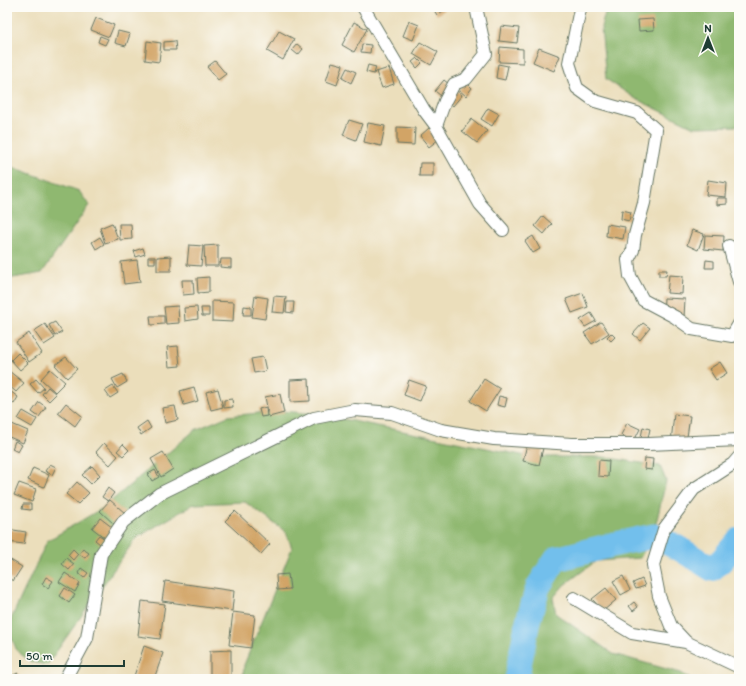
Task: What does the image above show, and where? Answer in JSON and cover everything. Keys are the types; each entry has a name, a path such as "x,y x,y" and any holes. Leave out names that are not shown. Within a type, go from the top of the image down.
{"street":[{"path":"363,7 424,110 436,126 480,204 504,230"},
{"path":"436,126 445,101 454,84 466,79 486,54 476,7"},
{"path":"579,7 580,9 569,63 577,88 595,101 637,113 656,130 641,214 635,235 633,250 628,260 630,276 643,300 675,316 692,329 732,336 739,324"},
{"path":"730,246 739,282"},
{"path":"65,679 87,638 102,554 123,522 159,494 314,418 355,410 385,412 441,430 494,439 572,444 649,444 739,440"},
{"path":"686,642 671,626 660,596 653,565 664,528 694,489 733,464 739,457"},
{"path":"574,598 632,633 686,642 739,667"}],"green space":[{"path":"607,7 739,7 739,126 694,127 636,99 606,79 601,27"},
{"path":"7,165 79,191 89,205 42,273 7,279"},
{"path":"281,411 318,414 531,457 603,457 660,466 666,481 654,532 640,558 596,561 564,585 553,598 556,614 613,654 681,673 691,679 243,679 244,665 292,548 286,532 245,502 194,504 136,538 47,665 31,662 17,651 11,636 11,619 47,541 104,507 195,430 228,416"}],"building":[{"path":"432,7 449,7 437,15"},
{"path":"96,18 114,25 109,37 91,30"},
{"path":"653,19 654,30 639,31 638,20"},
{"path":"409,21 419,25 413,40 403,36"},
{"path":"354,22 367,29 354,52 342,45"},
{"path":"501,26 519,28 517,43 499,41"},
{"path":"118,31 130,34 126,46 115,43"},
{"path":"279,31 294,39 283,60 267,51"},
{"path":"100,36 108,39 105,45 98,42"},
{"path":"147,41 161,43 159,62 145,60"},
{"path":"175,41 176,50 164,50 164,42"},
{"path":"420,42 438,52 431,65 413,54"},
{"path":"297,44 303,49 298,55 292,50"},
{"path":"362,44 371,45 370,53 361,52"},
{"path":"500,47 523,49 523,63 499,62"},
{"path":"539,48 560,56 554,71 533,62"},
{"path":"417,58 422,63 417,68 412,62"},
{"path":"215,61 226,74 218,80 207,67"},
{"path":"332,62 343,65 337,85 326,81"},
{"path":"498,64 508,66 505,80 496,78"},
{"path":"368,65 376,67 374,74 366,72"},
{"path":"347,68 356,72 351,83 342,78"},
{"path":"389,68 394,84 382,88 376,72"},
{"path":"444,80 462,95 453,106 435,91"},
{"path":"466,82 472,88 466,96 459,90"},
{"path":"488,108 499,114 492,126 481,119"},
{"path":"472,119 487,131 477,143 462,131"},
{"path":"349,120 362,124 356,140 343,135"},
{"path":"368,123 385,126 381,146 364,142"},
{"path":"397,127 415,128 414,145 397,144"},
{"path":"429,128 439,139 429,147 420,136"},
{"path":"420,163 433,163 433,176 419,176"},
{"path":"708,180 727,183 726,197 706,195"},
{"path":"717,198 727,198 727,204 717,205"},
{"path":"622,210 631,212 629,221 621,219"},
{"path":"543,216 552,224 544,234 535,226"},
{"path":"112,223 118,239 105,243 100,228"},
{"path":"119,224 131,224 132,239 120,240"},
{"path":"607,224 625,227 623,239 606,236"},
{"path":"692,230 704,234 698,250 687,245"},
{"path":"705,235 724,236 723,251 704,249"},
{"path":"533,236 540,249 533,253 525,241"},
{"path":"100,237 104,244 96,249 92,242"},
{"path":"189,245 203,246 201,266 187,265"},
{"path":"218,245 218,266 205,266 204,246"},
{"path":"143,248 145,254 136,257 134,251"},
{"path":"171,256 171,271 157,271 157,257"},
{"path":"148,257 155,257 155,263 148,263"},
{"path":"221,259 231,259 231,268 220,267"},
{"path":"137,260 140,282 124,284 121,262"},
{"path":"706,260 714,261 714,268 705,268"},
{"path":"659,270 667,270 666,276 659,276"},
{"path":"669,275 683,276 682,294 667,293"},
{"path":"209,277 209,292 198,293 197,278"},
{"path":"182,280 193,280 194,294 183,295"},
{"path":"583,293 588,307 572,313 566,299"},
{"path":"255,296 268,298 265,319 252,317"},
{"path":"274,296 286,297 284,313 272,312"},
{"path":"664,298 685,299 684,317 663,316"},
{"path":"212,301 234,302 233,322 212,321"},
{"path":"287,302 294,302 293,313 286,312"},
{"path":"178,306 179,323 166,324 164,307"},
{"path":"244,306 251,307 251,315 243,315"},
{"path":"197,307 198,319 185,321 184,308"},
{"path":"201,308 209,308 209,316 202,316"},
{"path":"591,313 596,321 585,327 580,320"},
{"path":"150,316 164,316 164,324 151,325"},
{"path":"55,322 62,332 55,336 49,325"},
{"path":"601,322 609,333 592,344 584,333"},
{"path":"643,323 650,328 640,340 633,334"},
{"path":"45,324 55,338 44,345 34,331"},
{"path":"29,333 42,353 29,362 16,342"},
{"path":"611,333 615,337 611,341 607,337"},
{"path":"178,346 180,366 169,367 167,347"},
{"path":"18,353 28,363 20,370 11,360"},
{"path":"66,357 77,369 67,378 55,365"},
{"path":"263,357 266,371 254,373 251,359"},
{"path":"720,362 727,373 716,380 709,369"},
{"path":"50,369 65,382 55,392 41,379"},
{"path":"9,371 24,383 16,392 7,384 7,374"},
{"path":"123,374 127,382 117,388 112,379"},
{"path":"36,379 44,388 38,393 30,384"},
{"path":"309,379 310,401 290,402 290,380"},
{"path":"484,379 500,389 486,411 470,401"},
{"path":"409,380 426,386 420,401 404,395"},
{"path":"113,386 118,393 110,398 105,391"},
{"path":"48,387 56,394 49,401 42,394"},
{"path":"194,387 198,401 184,405 180,391"},
{"path":"218,389 223,407 211,410 206,392"},
{"path":"10,391 18,397 14,404 7,399"},
{"path":"280,394 284,413 269,417 265,397"},
{"path":"499,396 507,398 505,407 497,405"},
{"path":"232,399 233,407 224,408 224,400"},
{"path":"39,402 46,407 39,417 32,412"},
{"path":"66,403 82,416 75,426 58,413"},
{"path":"175,406 178,420 165,423 162,408"},
{"path":"266,407 267,416 261,417 259,409"},
{"path":"23,411 37,419 32,427 18,419"},
{"path":"674,414 690,416 686,444 671,442"},
{"path":"147,421 151,428 141,435 137,428"},
{"path":"627,423 640,429 634,441 621,435"},
{"path":"12,424 28,431 23,443 7,436"},
{"path":"643,427 650,429 648,438 641,437"},
{"path":"15,441 22,445 18,452 12,449"},
{"path":"104,443 118,456 110,465 96,452"},
{"path":"123,444 129,450 123,456 117,451"},
{"path":"527,444 543,448 539,465 523,461"},
{"path":"163,452 173,469 161,477 151,459"},
{"path":"645,458 653,459 652,470 644,469"},
{"path":"599,460 609,461 608,477 598,476"},
{"path":"50,464 56,467 52,475 45,471"},
{"path":"92,466 100,475 91,484 82,475"},
{"path":"33,468 49,475 44,487 28,480"},
{"path":"155,470 159,477 152,481 148,474"},
{"path":"77,482 89,493 78,504 66,494"},
{"path":"19,483 36,489 32,502 14,495"},
{"path":"108,488 114,493 108,501 102,497"},
{"path":"110,500 125,513 115,525 100,511"},
{"path":"23,504 31,504 31,510 22,509"},
{"path":"235,511 270,544 261,554 225,521"},
{"path":"100,518 113,528 105,538 92,528"},
{"path":"7,529 26,532 24,544 7,542"},
{"path":"99,535 105,539 100,544 95,540"},
{"path":"73,549 78,554 73,560 68,555"},
{"path":"83,549 89,553 85,558 79,554"},
{"path":"66,558 74,564 69,570 62,564"},
{"path":"9,559 22,567 13,581 7,577 7,563"},
{"path":"81,568 88,573 84,578 78,573"},
{"path":"65,573 80,583 75,592 59,582"},
{"path":"288,574 290,589 277,590 276,575"},
{"path":"623,576 630,590 621,595 613,581"},
{"path":"46,577 53,581 48,588 42,584"},
{"path":"642,579 645,586 636,589 633,583"},
{"path":"165,581 234,591 232,611 162,601"},
{"path":"65,588 75,595 69,603 60,596"},
{"path":"606,588 616,600 603,611 592,599"},
{"path":"142,601 165,604 160,639 138,636"},
{"path":"634,602 638,607 633,611 629,606"},
{"path":"233,612 255,615 251,648 229,645"},
{"path":"144,646 163,653 154,679 133,679"},
{"path":"231,650 231,679 210,679 210,651"},
{"path":"18,673 20,679 7,679 7,678"}],"waterway":[{"path":"520,679 517,675 528,621 538,587 556,559 654,536 680,549 712,569 739,540"}]}
